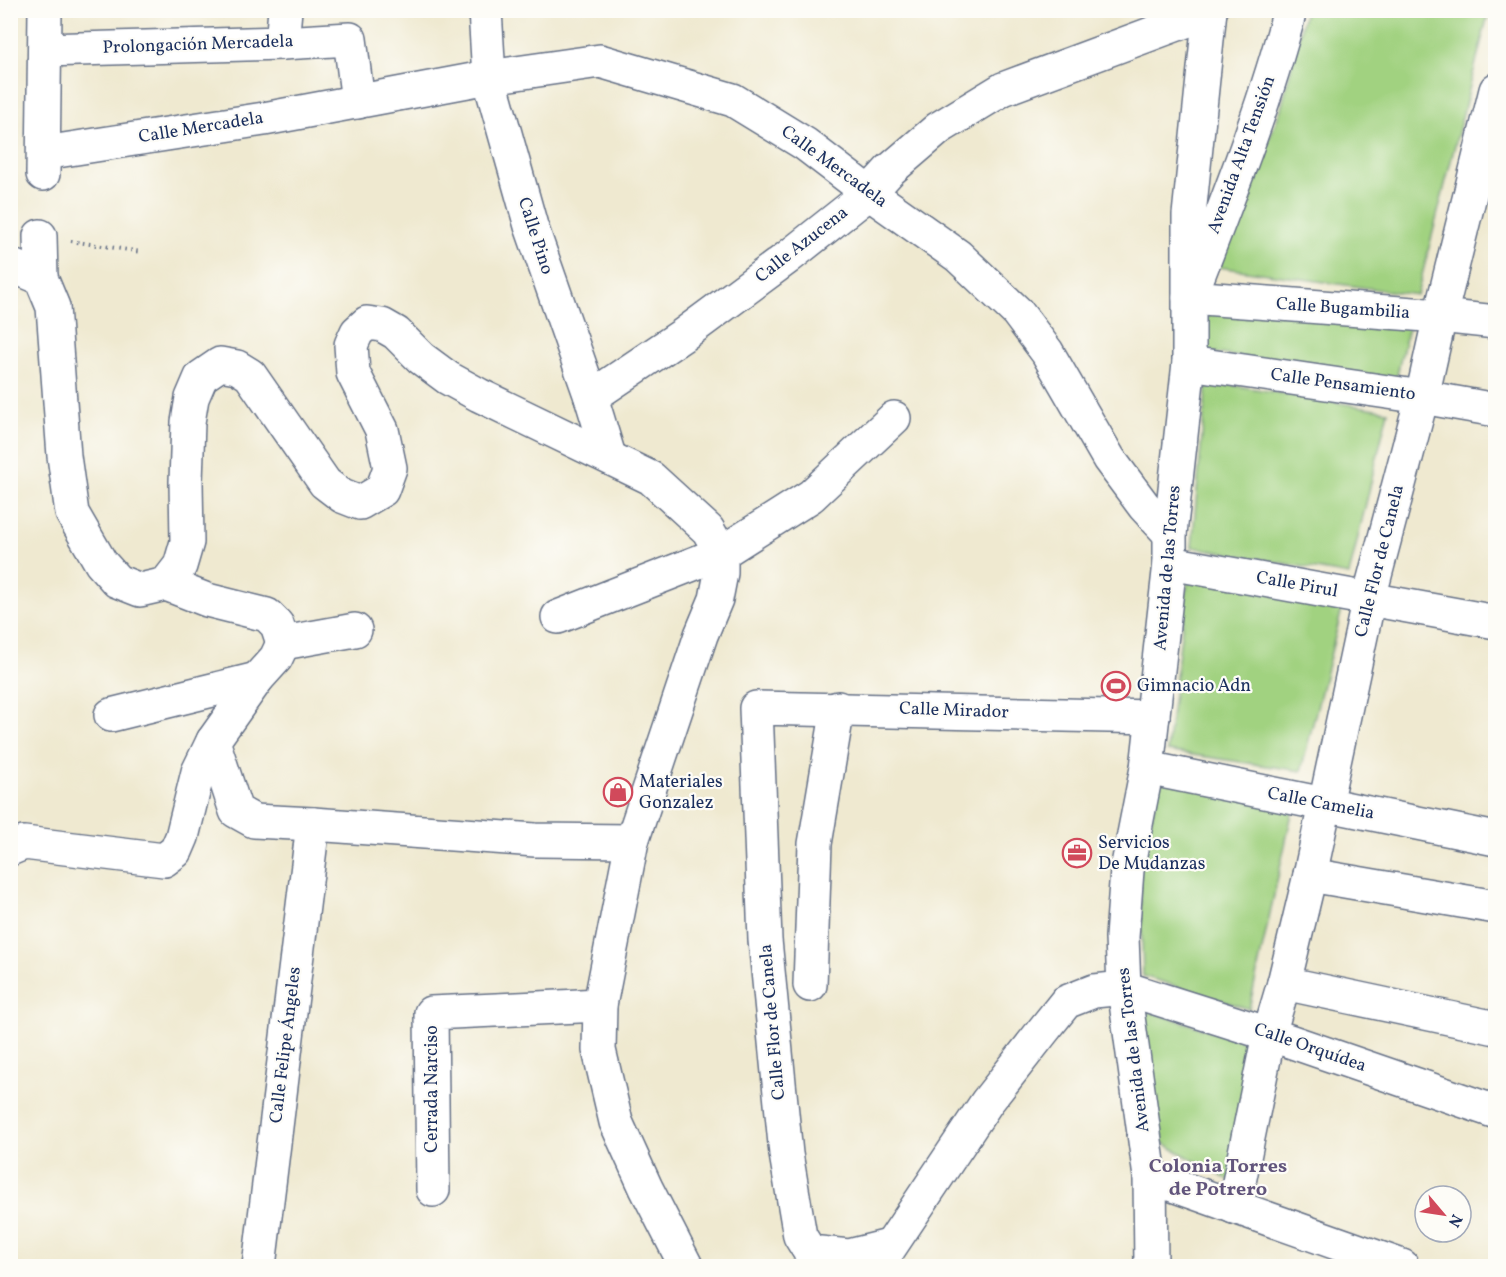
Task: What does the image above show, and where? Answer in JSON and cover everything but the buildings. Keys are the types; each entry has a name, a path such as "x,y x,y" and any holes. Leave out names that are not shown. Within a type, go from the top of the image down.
{"street":[{"path":"45,10 45,50"},
{"path":"282,43 285,10"},
{"name":"Calle Pino","path":"485,10 489,77 531,226 591,397 609,456"},
{"name":"Avenida Alta Tensión","path":"1189,297 1232,187 1290,10"},
{"name":"Avenida de las Torres","path":"1151,1266 1150,1178 1124,988 1122,937 1127,870 1147,768 1153,717 1189,363 1189,214 1210,11"},
{"name":"Calle Azucena","path":"591,397 692,328 787,258 869,193 890,170 939,128 1003,89 1210,11"},
{"name":"Prolongación Mercadela","path":"45,50 350,39 358,102"},
{"name":"Calle Mercadela","path":"45,50 43,164 489,77 600,61 733,100 805,144 958,256 1017,312 1047,352 1109,459 1144,506 1170,549"},
{"name":"Calle Flor de Canela","path":"1234,1207 1269,1034 1284,983 1310,874 1369,598 1422,397 1496,90"},
{"path":"17,846 164,860 176,851 182,837 198,772 213,741 257,679 276,658 283,643 277,625 267,615 207,600 166,584 140,590 117,580 100,563 72,513 64,456 53,307 41,278 40,236"},
{"path":"10,265 41,278"},
{"name":"Calle Bugambilia","path":"1189,297 1496,322"},
{"path":"166,584 180,566 187,542 188,422 192,398 201,376 220,364 237,367 250,375 325,483 342,496 360,503 382,490 390,468 382,430 353,373 351,345 357,332 367,323 382,325 396,333 421,358 448,378 479,395 651,477 708,530 721,553 721,573 716,599 701,635 632,841 600,1005 599,1050 616,1122 646,1188 686,1266"},
{"name":"Calle Pensamiento","path":"1189,363 1496,410"},
{"path":"558,618 721,553 811,496 894,418"},
{"name":"Calle Pirul","path":"1170,549 1369,598 1496,622"},
{"path":"283,643 355,630"},
{"path":"111,714 257,679"},
{"name":"Calle Flor de Canela","path":"756,708 765,940 786,1154 800,1236 810,1252 849,1256 883,1256 987,1102 1066,1002 1094,992 1124,988"},
{"name":"Calle Mirador","path":"756,708 838,708 1153,717"},
{"path":"810,985 815,844 838,708"},
{"path":"213,741 236,811 254,821 535,840 632,841"},
{"name":"Calle Camelia","path":"1147,768 1496,839"},
{"name":"Calle Felipe Ángeles","path":"259,1266 313,824"},
{"path":"1310,874 1496,907"},
{"path":"1284,983 1496,1028"},
{"name":"Calle Orquídea","path":"1124,988 1269,1034 1496,1112"},
{"name":"Cerrada Narciso","path":"433,1190 431,1013 600,1005"},
{"path":"1150,1178 1401,1266"}],"path":[{"path":"40,236 141,252"}],"green space":[{"path":"1305,11 1489,11 1417,295 1218,267 1281,109"},
{"path":"1209,305 1409,325 1395,383 1203,351"},
{"path":"1207,381 1388,411 1349,575 1192,547"},
{"path":"1188,578 1343,605 1301,771 1167,751"},
{"path":"1160,779 1294,804 1249,1009 1143,976 1140,870"},
{"path":"1145,1010 1259,1046 1232,1182 1156,1139"}],"place":[{"name":"Gimnacio Adn","path":"1116,686"},
{"name":"Materiales Gonzalez","path":"618,792"},
{"name":"Servicios De Mudanzas","path":"1077,853"}],"district":[{"name":"Colonia Torres de Potrero","path":"1218,1178"}]}
